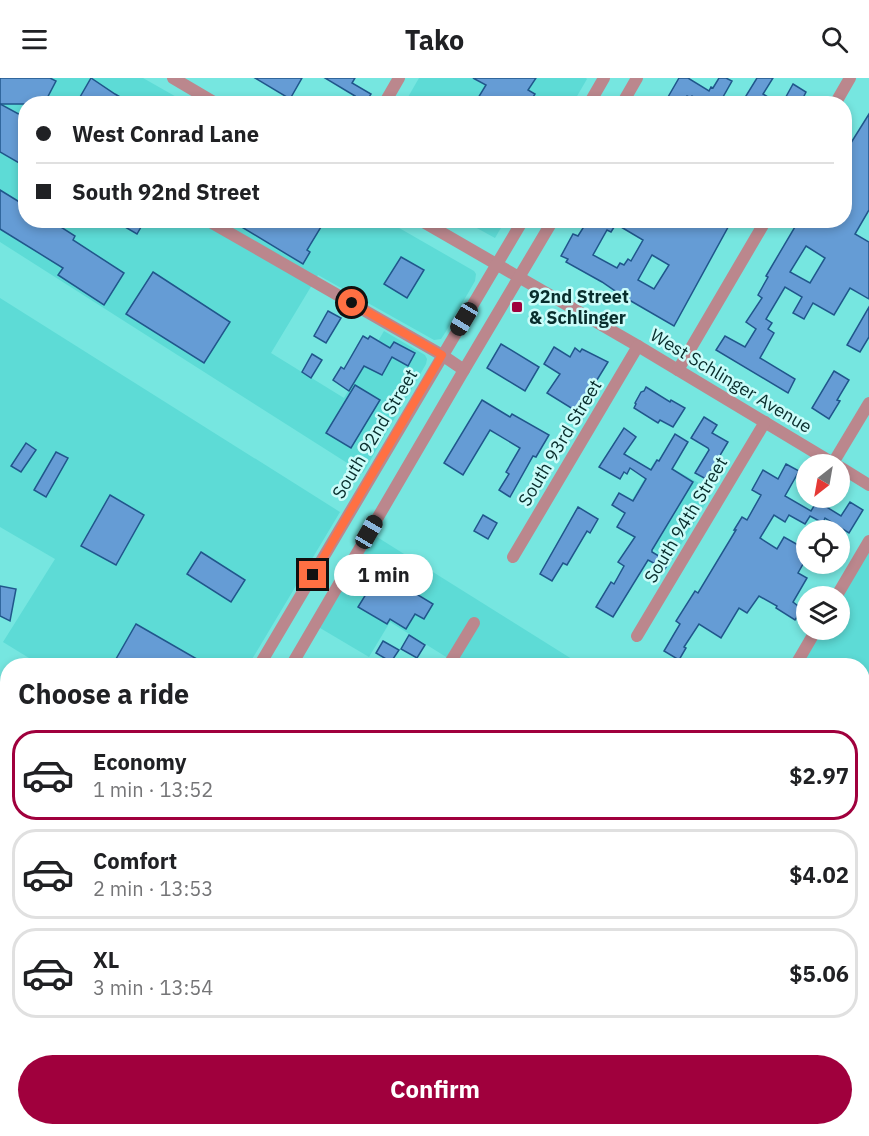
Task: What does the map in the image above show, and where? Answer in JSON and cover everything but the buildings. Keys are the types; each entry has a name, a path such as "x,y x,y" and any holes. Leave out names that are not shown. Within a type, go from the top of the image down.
{"street":[{"path":"389,96 399,78"},
{"path":"594,96 604,78"},
{"path":"627,96 637,78"},
{"path":"840,96 850,78"},
{"path":"177,79 204,96"},
{"path":"221,228 442,355 464,370"},
{"name":"West Schlinger Avenue","path":"434,228 638,346 818,454"},
{"name":"South 92nd Street","path":"264,658 518,228"},
{"path":"296,658 548,228"},
{"path":"678,370 761,228"},
{"name":"South 93rd Street","path":"513,557 638,346"},
{"path":"842,454 869,403"},
{"name":"South 94th Street","path":"637,636 765,422"},
{"name":"West Schlinger Avenue","path":"850,473 869,485"},
{"path":"842,586 869,541"},
{"path":"453,658 474,623"},
{"path":"800,658 810,640"}],"shaded area":[{"path":"0,78 143,78 175,96 18,96 18,228 399,228 476,274 475,281 445,333 441,339 434,340 318,275 271,353 344,398 384,331 425,355 426,364 363,473 0,242"},
{"path":"419,78 587,79 577,96 409,96"},
{"path":"477,228 501,228 495,238"},
{"path":"0,298 340,512 253,658 29,658 3,642 55,559 0,527"},
{"path":"656,459 713,491 672,560 616,527"},
{"path":"369,532 570,658 448,658 390,622 369,657 315,625"},
{"path":"869,541 869,658 800,658 810,640 850,640 850,586 846,586"}],"place":[{"name":"92nd Street & Schlinger","path":"517,307"}],"route":[{"path":"313,575 442,355 352,303"}]}
